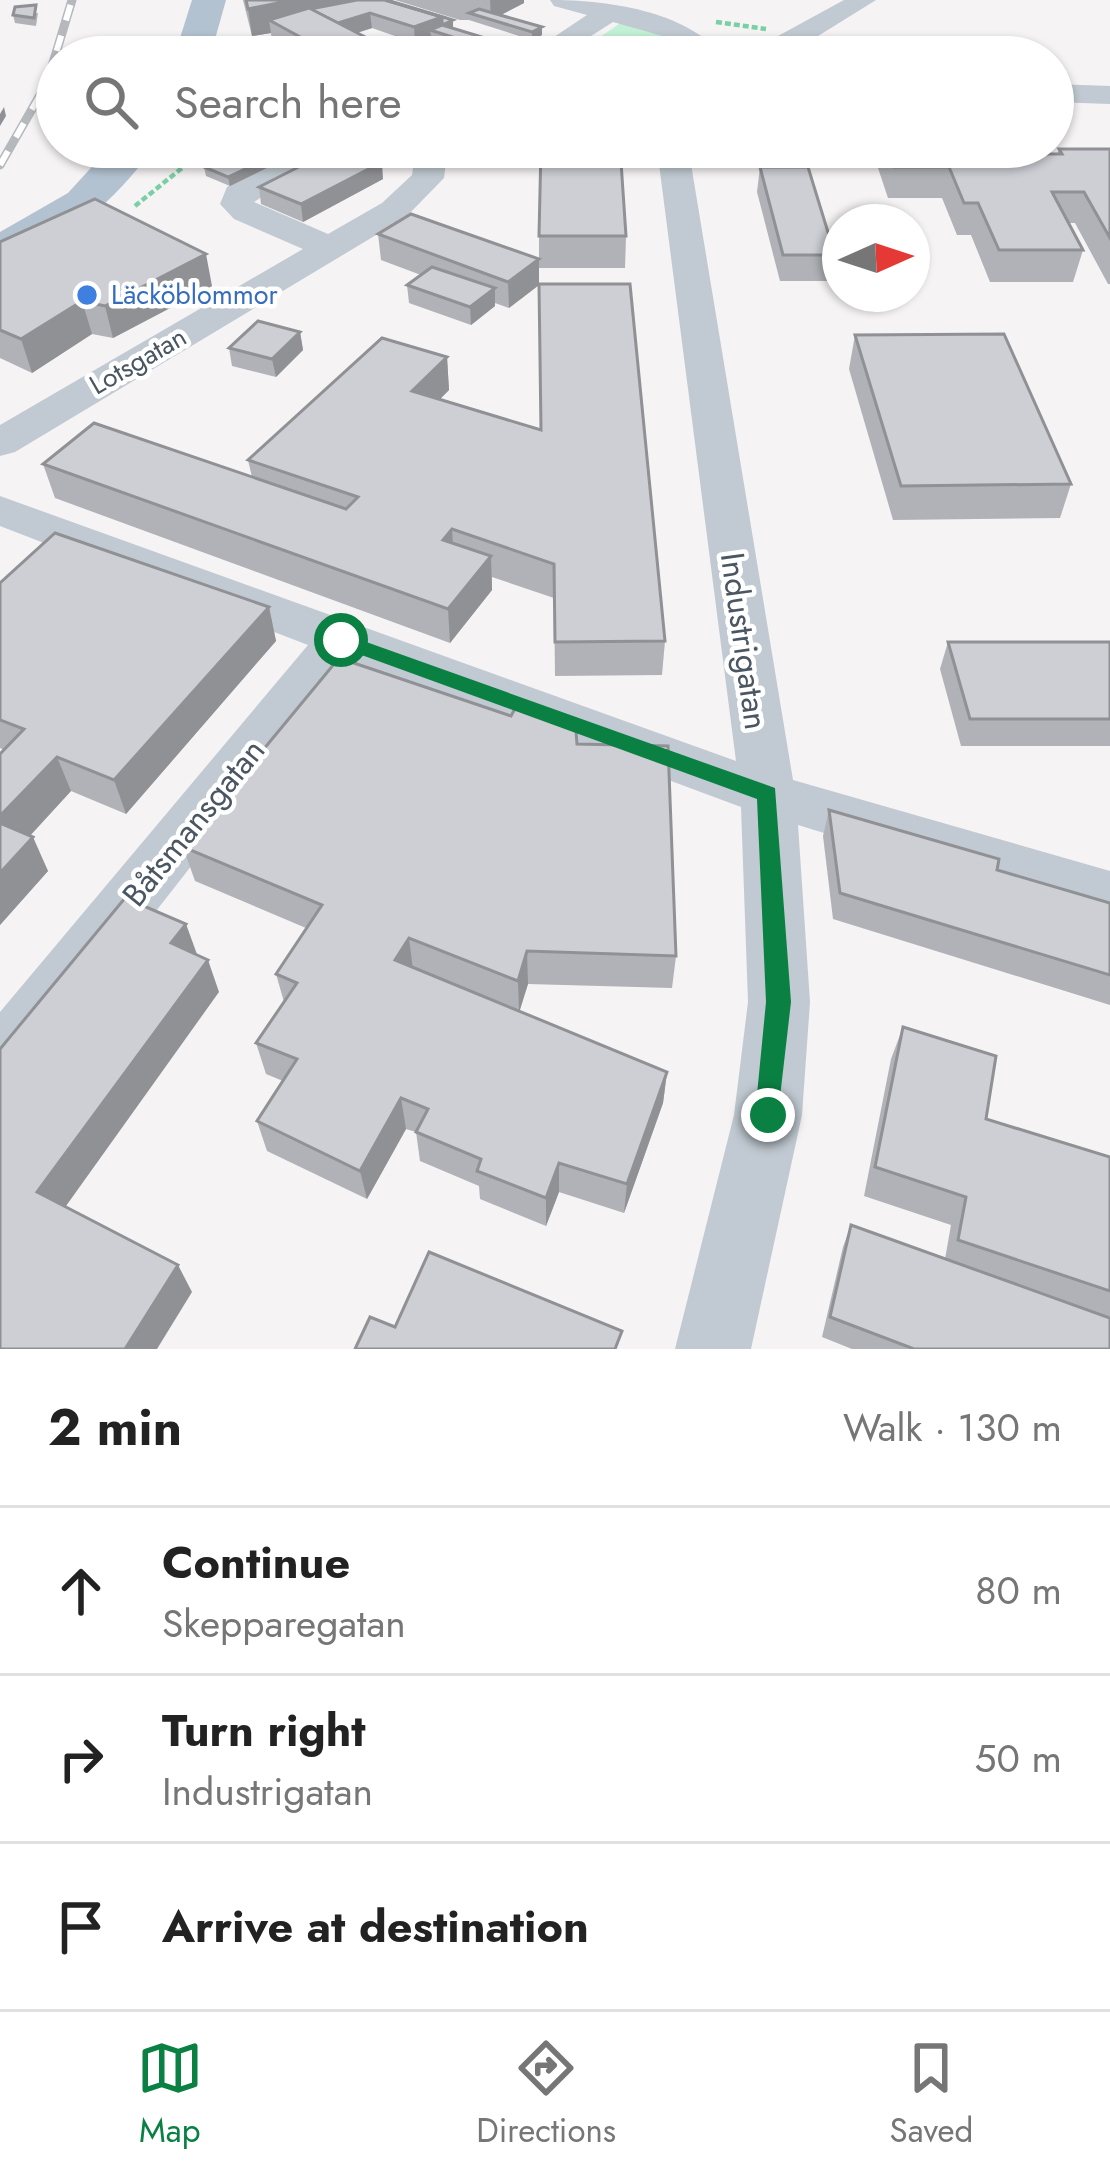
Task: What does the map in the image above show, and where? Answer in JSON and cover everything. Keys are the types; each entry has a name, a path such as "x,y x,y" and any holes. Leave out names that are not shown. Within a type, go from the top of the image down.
{"main road":[{"path":"197,36 208,0"},
{"path":"0,251 83,202 114,168"}],"street":[{"path":"563,0 683,36"},
{"path":"799,36 863,0"},
{"path":"572,36 610,12"},
{"path":"1074,94 1110,95"},
{"path":"283,168 239,194 237,204 331,248"},
{"name":"Lotsgatan","path":"0,443 394,210 428,178 429,168"},
{"name":"Industrigatan","path":"676,168 768,794 778,1002 768,1115 712,1349"},
{"path":"0,510 341,640 768,794 1110,896"},
{"name":"Båtsmansgatan","path":"0,1060 341,640"}],"green space":[{"path":"622,22 665,36 602,36"}],"building":[{"path":"246,0 293,0 248,9"},
{"path":"385,0 442,17 414,27 370,13 338,23 310,9"},
{"path":"36,5 34,18 13,15 15,7"},
{"path":"309,8 363,36 298,36 269,20"},
{"path":"479,9 542,27 532,32 469,13"},
{"path":"442,25 479,36 449,36 430,30"},
{"path":"1074,149 1110,149 1110,238 1084,192 1052,192 1083,250 999,250 978,203 964,203 949,168 1074,168"},
{"path":"206,168 247,168 228,177"},
{"path":"297,168 370,168 301,204 259,187"},
{"path":"541,168 621,168 626,236 539,236"},
{"path":"760,168 808,168 822,213 822,255 783,255"},
{"path":"95,199 206,254 105,306 82,301 21,339 0,330 0,242"},
{"path":"411,214 539,259 508,282 378,234"},
{"path":"432,267 495,288 470,307 407,285"},
{"path":"539,284 630,284 665,641 555,642 554,564 452,529 443,540 491,556 448,609 43,464 94,423 346,509 358,497 248,460 382,338 447,357 412,391 541,430"},
{"path":"258,321 300,332 272,359 229,348"},
{"path":"1004,334 1071,484 901,486 855,335"},
{"path":"55,533 269,607 114,780 57,757 0,816 0,754 24,729 0,720 0,583"},
{"path":"948,642 1110,642 1110,719 970,719"},
{"path":"339,658 511,716 516,707 576,731 577,744 668,746 676,956 527,951 518,981 409,938 395,960 667,1072 627,1184 559,1163 546,1198 477,1171 481,1159 416,1132 428,1109 401,1098 360,1171 257,1121 297,1059 256,1043 297,983 276,974 322,905 183,847"},
{"path":"829,810 999,859 997,870 1110,903 1110,975 840,893"},
{"path":"0,823 33,837 0,873"},
{"path":"125,898 186,924 171,943 208,960 37,1192 178,1265 125,1349 0,1349 0,1049"},
{"path":"903,1027 996,1056 986,1119 1110,1157 1110,1291 958,1240 966,1197 875,1167"},
{"path":"851,1225 1110,1318 1110,1349 914,1349 830,1317"},
{"path":"429,1252 622,1331 615,1349 355,1349 370,1317 395,1327"}],"railway":[{"path":"61,36 72,0"},
{"path":"0,165 36,102"}],"place":[{"name":"Läcköblommor","path":"87,295"}],"route":[{"path":"341,640 768,794 778,1002 768,1115"}]}
